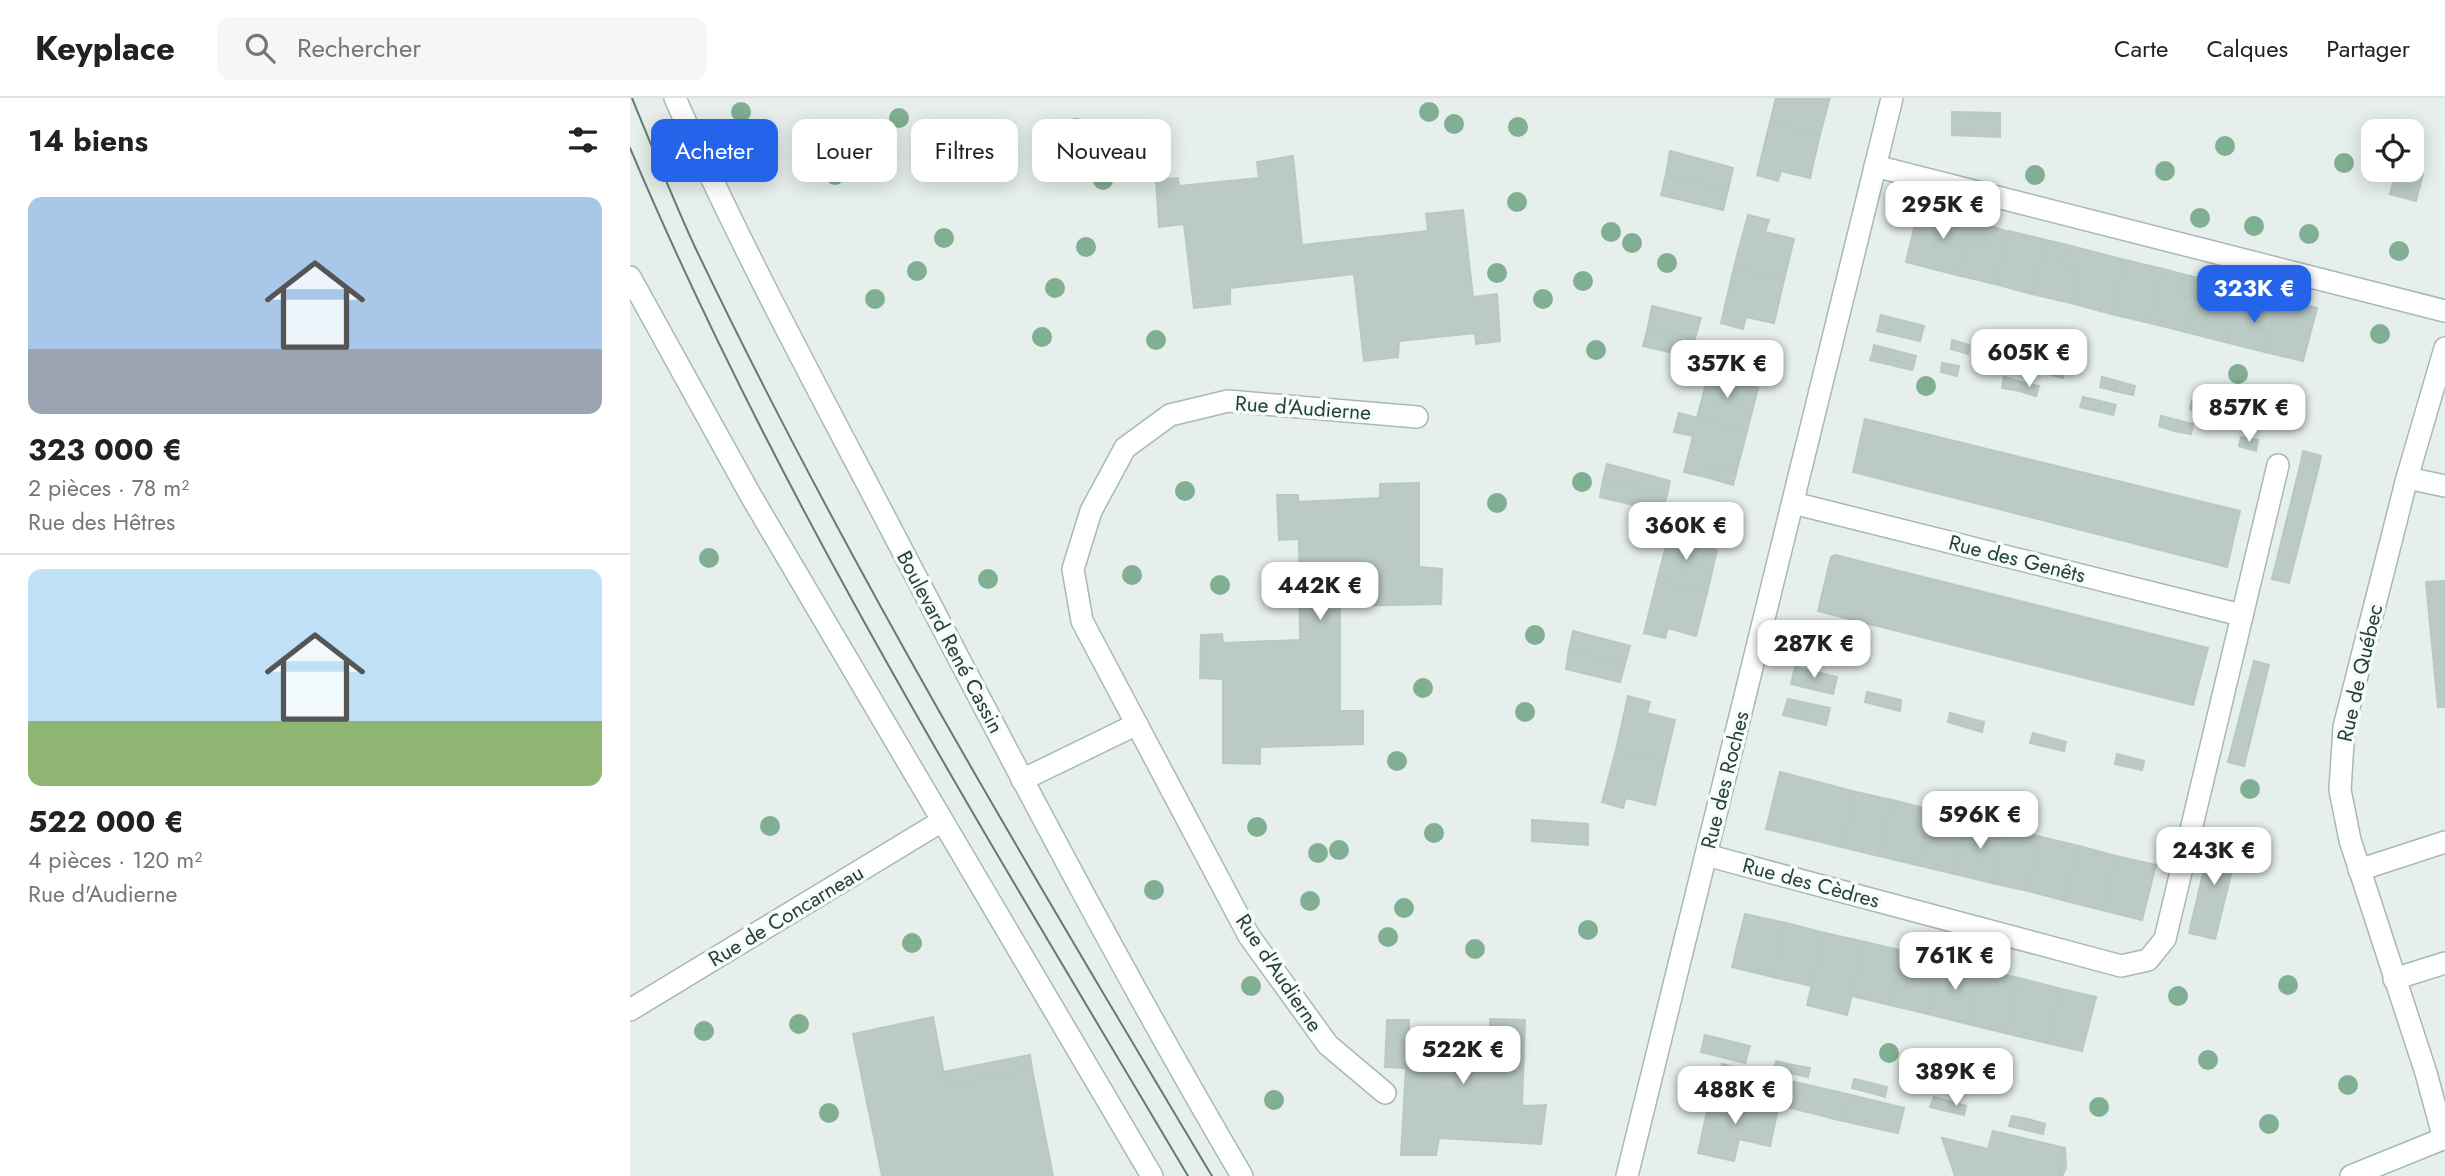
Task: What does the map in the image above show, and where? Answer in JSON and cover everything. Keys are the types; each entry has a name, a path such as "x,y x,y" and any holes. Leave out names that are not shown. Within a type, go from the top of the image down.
{"street":[{"name":"Boulevard René Cassin","path":"676,98 699,153 784,322 1022,780 1191,1090 1242,1176"},
{"name":"Rue des Roches","path":"1627,1176 1892,98"},
{"path":"1875,166 2445,311"},
{"path":"630,277 751,496 1152,1176"},
{"name":"Rue de Québec","path":"2444,1139 2426,1073 2359,870 2340,790 2344,727 2407,478 2445,348"},
{"name":"Rue d'Audierne","path":"1385,1093 1328,1045 1249,936 1082,621 1073,569 1091,511 1125,448 1170,415 1228,401 1417,417"},
{"path":"2241,615 2278,465"},
{"path":"2407,478 2445,486"},
{"name":"Rue des Genêts","path":"1793,503 2241,615"},
{"name":"Rue des Cèdres","path":"1706,855 2121,966 2148,960 2165,939 2241,615"},
{"path":"1022,780 1137,724"},
{"name":"Rue de Concarneau","path":"630,1010 942,821"},
{"path":"2359,870 2445,842"},
{"path":"2394,979 2445,963"},
{"path":"2351,1176 2373,1172 2444,1139"}],"building":[{"path":"1776,98 1830,98 1820,134 1770,122"},
{"path":"1952,112 2000,113 2000,137 1952,135"},
{"path":"1770,122 1820,134 1810,178 1781,171 1778,181 1757,175"},
{"path":"1670,151 1733,168 1728,190 1666,175"},
{"path":"1293,156 1302,245 1428,231 1426,214 1463,210 1473,297 1497,294 1500,341 1476,344 1475,333 1399,341 1398,357 1364,361 1354,274 1230,288 1230,304 1194,308 1184,224 1159,227 1156,182 1171,182 1171,179 1178,178 1179,186 1259,178 1257,162"},
{"path":"1666,175 1728,190 1723,210 1661,195"},
{"path":"2393,182 2421,182 2416,201 2390,194"},
{"path":"1919,208 1990,226 1984,248 1965,243 1957,275 1906,262"},
{"path":"1748,215 1769,220 1765,232 1794,239 1784,280 1734,267"},
{"path":"1990,226 2009,232 1995,284 1957,275 1965,243 1984,248"},
{"path":"2009,231 2046,240 2032,294 1995,284"},
{"path":"2046,240 2067,245 2062,266 2081,271 2071,303 2032,294"},
{"path":"2067,245 2125,260 2111,314 2071,303 2081,271 2062,266"},
{"path":"2125,260 2163,269 2150,323 2111,314"},
{"path":"1734,267 1784,280 1774,323 1746,317 1743,329 1721,323"},
{"path":"2163,269 2182,274 2177,295 2196,300 2186,332 2150,323"},
{"path":"2182,274 2260,293 2254,314 2235,309 2229,343 2186,332 2196,300 2177,295"},
{"path":"2260,293 2278,299 2265,352 2229,343 2235,309 2254,314"},
{"path":"2278,299 2317,308 2303,361 2265,352"},
{"path":"1652,306 1701,318 1695,338 1648,327"},
{"path":"1881,315 1924,326 1920,341 1877,331"},
{"path":"1648,327 1695,338 1691,357 1643,346"},
{"path":"1952,340 1969,345 1968,354 1951,349"},
{"path":"1874,345 1916,356 1914,365 1872,355"},
{"path":"1872,355 1914,365 1912,370 1870,360"},
{"path":"1942,363 1959,366 1957,376 1941,372"},
{"path":"1711,364 1733,370 1729,381 1758,388 1747,431 1697,418"},
{"path":"2048,365 2066,369 2063,378 2045,373"},
{"path":"2004,377 2022,382 2020,391 2002,388"},
{"path":"2102,377 2117,381 2115,391 2100,387"},
{"path":"2117,381 2135,386 2133,395 2115,391"},
{"path":"2022,382 2039,386 2036,396 2020,391"},
{"path":"2083,397 2100,401 2097,411 2080,407"},
{"path":"2100,401 2116,405 2113,415 2097,411"},
{"path":"2192,401 2209,405 2207,414 2190,409"},
{"path":"2209,405 2225,410 2223,418 2207,414"},
{"path":"1679,413 1747,431 1736,473 1708,467 1706,477 1684,472 1693,436 1674,432"},
{"path":"2161,416 2177,420 2174,431 2159,426"},
{"path":"1865,419 2240,511 2227,567 1853,472"},
{"path":"2177,420 2193,424 2191,434 2174,431"},
{"path":"2241,437 2258,440 2256,451 2239,446"},
{"path":"2303,451 2321,456 2319,466 2301,462"},
{"path":"2301,462 2319,466 2289,583 2272,579"},
{"path":"1607,464 1670,481 1667,495 1603,480"},
{"path":"1708,467 1736,473 1733,485 1706,477"},
{"path":"1603,480 1667,495 1662,512 1600,497"},
{"path":"1419,483 1419,567 1442,569 1441,604 1340,606 1340,711 1363,711 1363,744 1260,747 1260,764 1223,763 1223,679 1200,678 1201,635 1222,634 1223,643 1300,640 1299,539 1279,540 1277,495 1298,495 1298,502 1380,498 1380,484"},
{"path":"1671,526 1692,532 1689,543 1717,550 1707,593 1657,581"},
{"path":"1835,555 2208,648 2193,705 1818,611 1831,557"},
{"path":"1657,581 1707,593 1696,636 1668,628 1665,638 1644,633"},
{"path":"2445,581 2445,707 2438,707 2426,582"},
{"path":"1573,631 1630,646 1625,664 1569,650"},
{"path":"1569,650 1625,664 1620,682 1566,669"},
{"path":"2254,661 2269,665 2244,766 2228,762"},
{"path":"1795,667 1837,677 1833,694 1791,684"},
{"path":"1867,692 1901,700 1900,711 1865,702"},
{"path":"1628,696 1650,702 1647,713 1675,720 1665,762 1616,750"},
{"path":"1788,699 1830,708 1829,712 1787,702"},
{"path":"1787,702 1829,712 1826,725 1783,715"},
{"path":"1950,713 1984,722 1982,732 1948,722"},
{"path":"2033,733 2066,742 2064,751 2030,743"},
{"path":"1616,750 1665,762 1655,805 1626,798 1623,808 1602,802"},
{"path":"2117,754 2144,761 2142,770 2115,764"},
{"path":"1780,772 1856,792 1842,847 1766,829"},
{"path":"1856,792 1892,800 1879,856 1842,847"},
{"path":"1892,800 1931,810 1917,865 1879,856"},
{"path":"1931,810 1968,819 1955,874 1917,865"},
{"path":"1968,819 2005,828 1992,883 1955,874"},
{"path":"1532,820 1588,824 1588,845 1532,841"},
{"path":"2005,828 2041,837 2028,891 1992,883"},
{"path":"2212,835 2239,842 2215,939 2189,933"},
{"path":"2041,837 2079,846 2066,901 2028,891"},
{"path":"2079,846 2116,856 2102,910 2066,901"},
{"path":"2116,856 2156,865 2142,920 2102,910"},
{"path":"1745,914 1786,923 1773,977 1732,967"},
{"path":"1786,923 1825,933 1812,986 1773,977"},
{"path":"1825,933 1865,942 1847,1015 1807,1005"},
{"path":"1865,942 1903,951 1890,1005 1852,996"},
{"path":"1903,951 1941,960 1928,1014 1890,1005"},
{"path":"1941,960 1981,970 1968,1024 1928,1014"},
{"path":"1981,970 2019,978 2005,1033 1968,1024"},
{"path":"2019,978 2061,989 2047,1043 2005,1033"},
{"path":"2061,989 2096,997 2082,1051 2047,1043"},
{"path":"933,1017 946,1086 1032,1069 1053,1176 882,1176 853,1034"},
{"path":"1490,1019 1525,1020 1522,1106 1546,1105 1541,1144 1439,1138 1436,1155 1401,1155 1406,1068 1385,1067 1387,1020 1409,1020 1409,1031 1490,1034"},
{"path":"1705,1035 1750,1046 1745,1063 1701,1052"},
{"path":"1030,1055 1032,1069 946,1086 943,1072"},
{"path":"1776,1061 1793,1065 1790,1073 1774,1070"},
{"path":"1722,1064 1761,1074 1756,1094 1718,1085"},
{"path":"1793,1065 1810,1068 1808,1077 1790,1073"},
{"path":"1761,1074 1851,1095 1843,1121 1755,1099"},
{"path":"1854,1079 1871,1083 1868,1092 1852,1088"},
{"path":"1871,1083 1887,1087 1885,1097 1868,1092"},
{"path":"1711,1093 1778,1109 1770,1146 1739,1139 1734,1161 1698,1153"},
{"path":"1851,1095 1904,1108 1898,1133 1843,1121"},
{"path":"1934,1097 1949,1101 1947,1111 1930,1107"},
{"path":"1949,1101 1966,1106 1964,1115 1947,1111"},
{"path":"2012,1116 2028,1119 2026,1130 2009,1126"},
{"path":"2028,1119 2045,1124 2043,1134 2026,1130"},
{"path":"1993,1131 2065,1148 2058,1176 1955,1176 1942,1138 1988,1149"},
{"path":"2065,1148 2066,1168 2062,1176 2058,1176"}],"tram line":[{"path":"632,98 694,245 814,483 1008,832 1212,1176"},
{"path":"630,148 689,282 821,543 965,798 1188,1176"}]}
